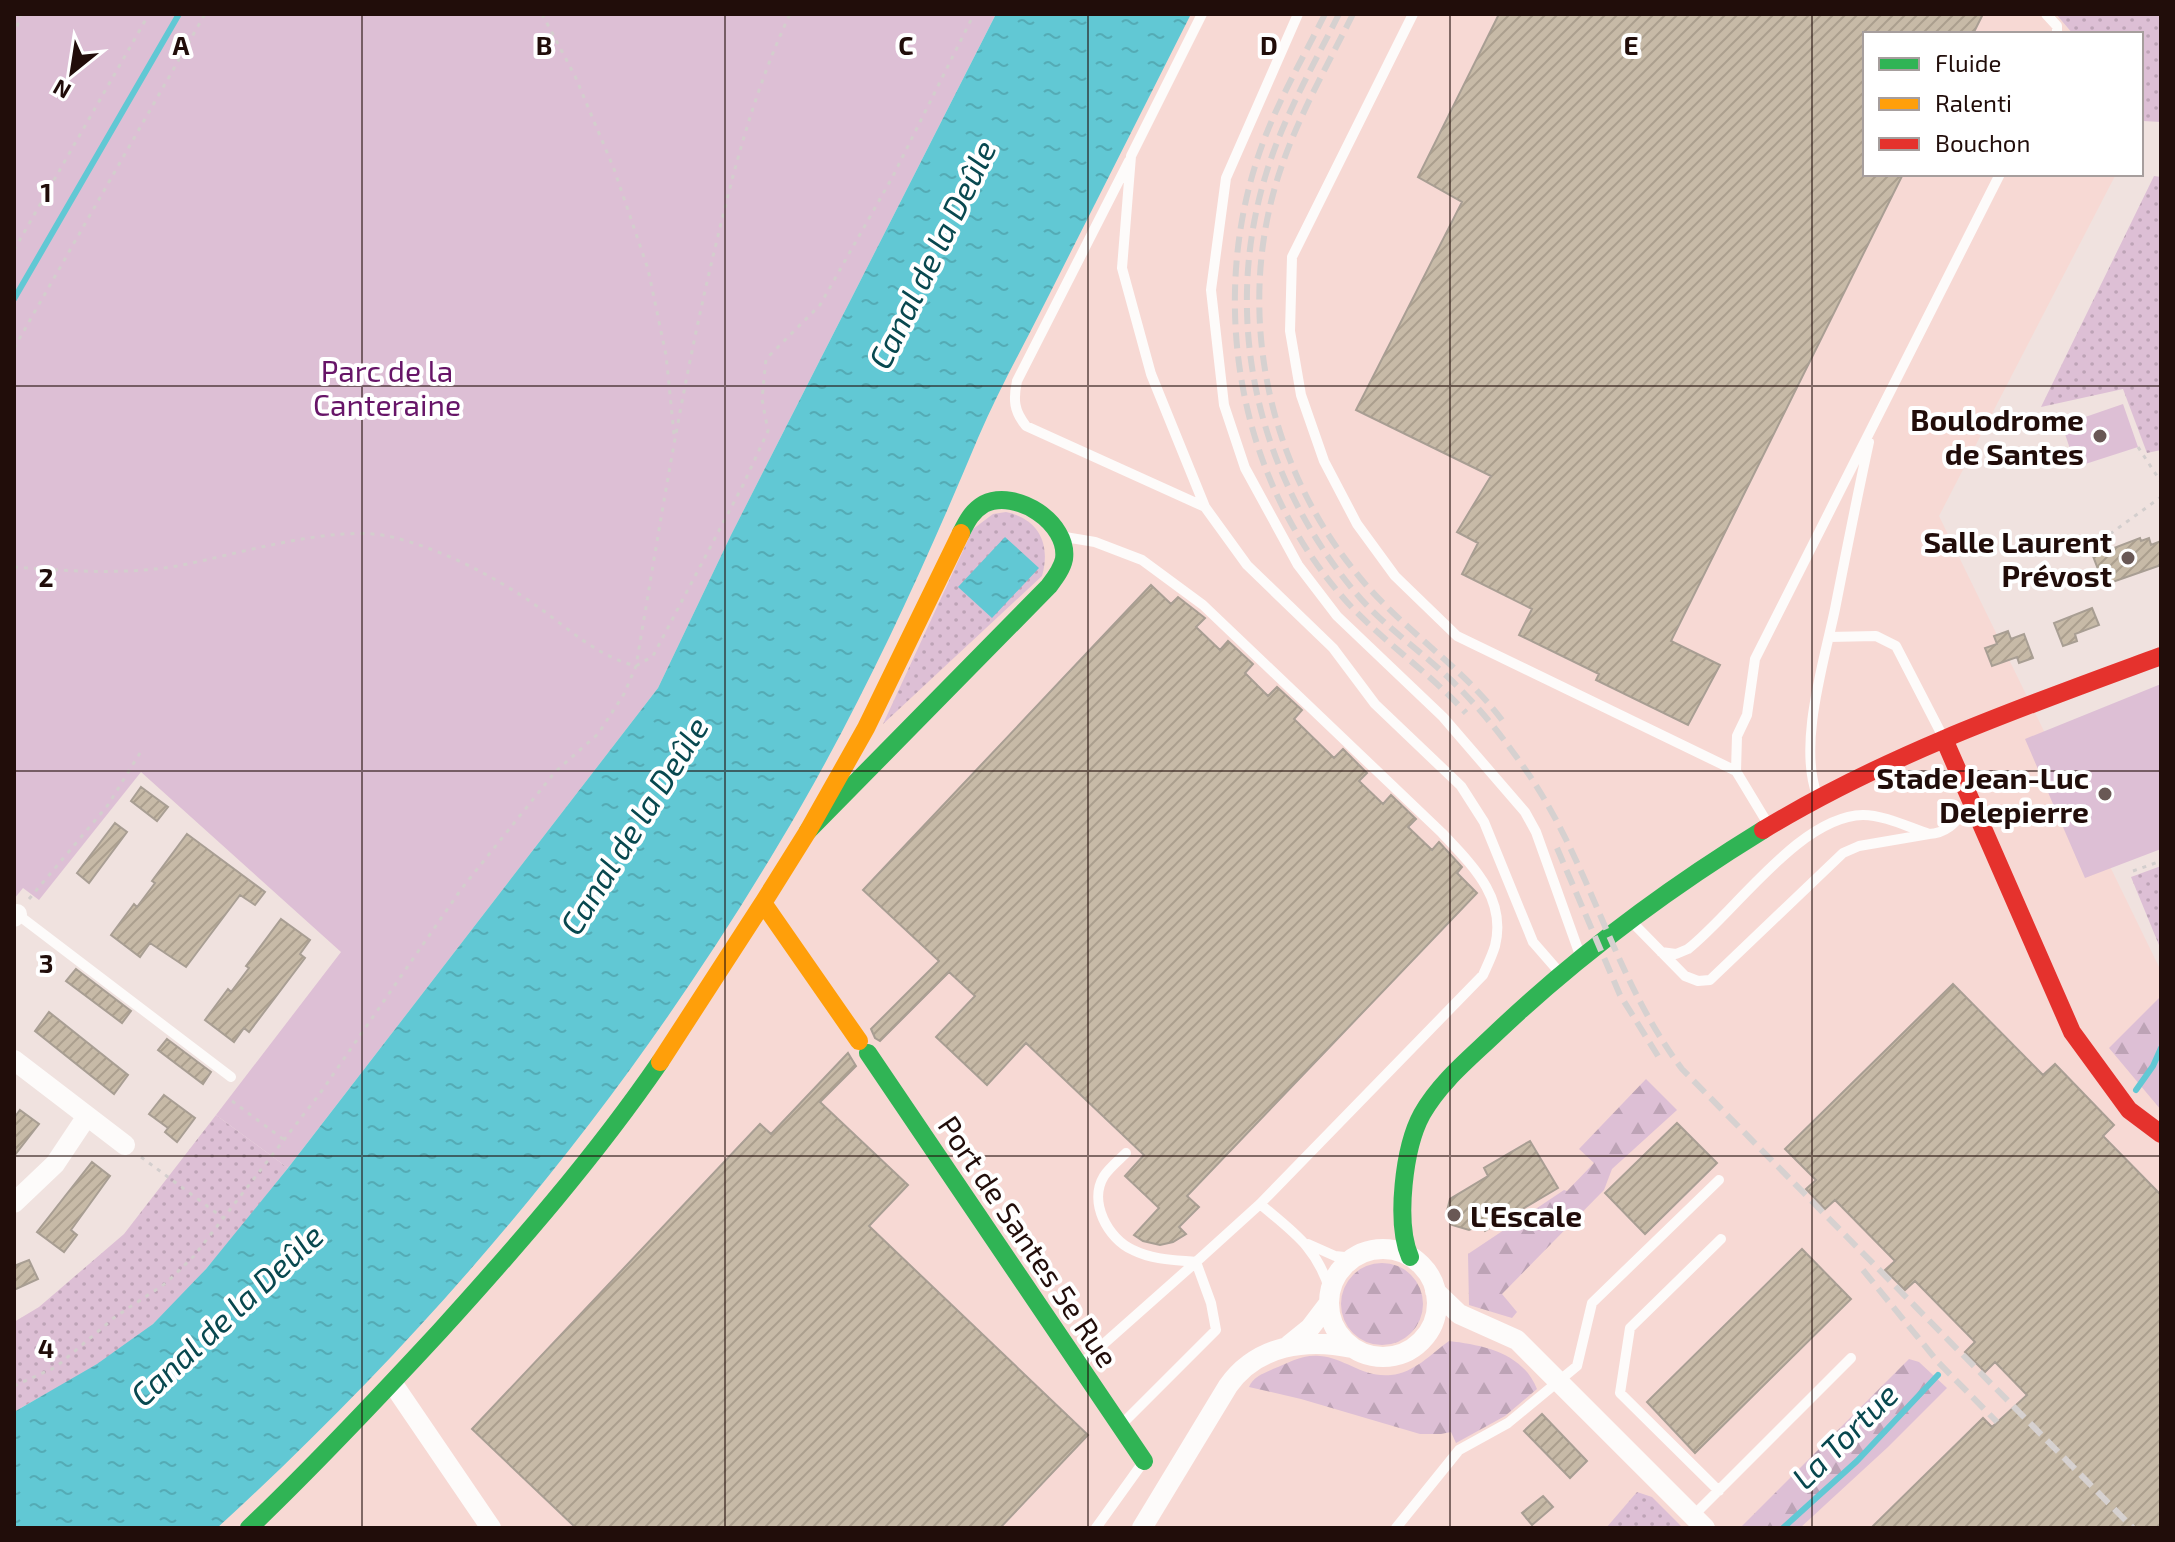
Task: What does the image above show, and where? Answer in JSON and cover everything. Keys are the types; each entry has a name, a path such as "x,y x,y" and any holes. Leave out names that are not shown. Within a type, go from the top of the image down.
{"street":[{"path":"249,1528 393,1384 514,1250 581,1169 671,1045 808,831 866,728 959,533 977,508 996,500 1021,504 1050,523 1061,536 1065,549 1064,562 1049,586 808,831"},
{"path":"1410,1257 1403,1236 1404,1198 1414,1135 1423,1113 1462,1066 1581,956 1717,857 1818,798 1944,739 2161,656"},
{"path":"1944,739 2072,1032 2129,1110 2161,1134"},
{"name":"Port de Santes 5e Rue","path":"763,903 1144,1461"},
{"path":"14,1060 125,1145"},
{"path":"14,1203 55,1164 87,1116"},
{"path":"1142,1528 1234,1378 1261,1358 1289,1345 1310,1328 1330,1297 1339,1272 1364,1254 1395,1220 1404,1198"},
{"path":"1364,1254 1393,1251 1410,1257 1426,1272 1435,1291 1452,1309 1479,1325"},
{"path":"1424,1337 1434,1318 1435,1291"},
{"path":"1330,1297 1335,1328 1352,1348"},
{"path":"1289,1345 1315,1342 1352,1348 1370,1356 1390,1357 1409,1350 1424,1337 1457,1324 1502,1331 1517,1340 1699,1522"},
{"path":"393,1384 491,1528"}],"lane":[{"path":"1202,14 1017,381 1013,400 1018,417 1026,426 1205,507"},
{"path":"1298,14 1226,178 1211,290 1224,405 1245,468 1298,565 1337,616 1443,717 1525,812 1536,832 1581,956"},
{"path":"1413,14 1292,257 1290,331 1301,395 1324,461 1357,524 1395,576 1457,636 1736,771 1770,826"},
{"path":"2046,14 2057,26 2057,32"},
{"path":"1131,156 1122,268 1151,374 1205,507 1247,565 1333,648 1375,704 1461,786 1484,822 1533,942 1560,973"},
{"path":"1736,771 1737,736 1747,715 1755,659 1999,176"},
{"path":"1818,798 1810,770 1809,752 1871,428"},
{"path":"1061,536 1095,542 1142,560 1203,605 1442,833 1477,871 1493,898 1497,919 1495,945 1483,975 1260,1204 1079,1365"},
{"path":"1829,637 1876,636 1896,646 1944,739"},
{"path":"1629,920 1685,976 1698,981 1710,980 1843,853 1859,846 1949,828 1972,803"},
{"path":"1661,952 1676,954 1688,949 1788,852 1808,836 1837,821 1867,815 1929,834"},
{"path":"15,916 231,1077"},
{"path":"1126,1153 1104,1175 1099,1187 1098,1201 1103,1219 1113,1234 1131,1250 1154,1258 1196,1262"},
{"path":"1396,1528 1459,1450 1508,1423 1577,1366 1592,1303 1719,1180"},
{"path":"1260,1204 1303,1241 1321,1264 1330,1297"},
{"path":"1719,1491 1620,1393 1630,1328 1721,1239"},
{"path":"1303,1241 1335,1256 1364,1254"},
{"path":"1120,1425 1216,1330 1211,1303 1196,1262"},
{"path":"1699,1522 1719,1491 1851,1358"},
{"path":"1096,1528 1144,1461"}],"path":[{"path":"14,36 21,14"},
{"path":"14,250 149,14"},
{"path":"14,348 205,14"},
{"path":"542,14 575,76 614,169 648,269 666,355 675,439"},
{"path":"14,1386 56,1367 109,1322 166,1283 194,1256 321,1092 462,888 555,772 598,734 624,694 636,666 701,305 736,161 767,61 790,14"},
{"path":"14,567 90,573 146,569 342,534 390,537 464,563 531,602 614,661 636,666 653,656 768,431 762,399 766,359 820,305 893,176 974,14"},
{"path":"2138,447 2161,482"},
{"path":"2110,534 2161,497"},
{"path":"15,916 108,805 140,753"},
{"path":"2133,871 2161,861"},
{"path":"232,1101 283,1139"},
{"path":"125,1145 223,1218"}],"shaded area":[{"path":"1059,14 2056,14 2071,32 1863,32 1863,176 2115,176 1939,516 2161,971 2161,1528 46,1528 155,1393"}],"green space":[{"name":"Parc de la Canteraine","path":"14,14 996,14 731,535 658,688 288,1168 216,1115 341,952 141,772 39,900 23,888 14,899"},
{"path":"2056,14 2161,14 2161,122 2143,121 2143,32 2071,32"},
{"path":"2154,176 2161,177 2161,450 2147,453 2123,389 2041,407"},
{"name":"Boulodrome de Santes","path":"2123,404 2138,447 2076,467 2062,425"},
{"path":"1006,512 1027,520 1040,535 1045,553 1042,576 883,724 973,529 993,514"},
{"name":"Stade Jean-Luc Delepierre","path":"2161,684 2161,849 2085,878 2025,739"},
{"path":"2161,866 2161,950 2131,877"},
{"path":"2161,996 2161,1110 2109,1048"},
{"path":"1646,1079 1677,1110 1612,1169 1604,1190 1502,1294 1517,1312 1512,1318 1469,1305 1468,1254 1564,1190 1567,1191 1594,1163 1579,1149"},
{"path":"216,1115 288,1168 208,1267 155,1322 106,1359 14,1412 14,1322 39,1307 124,1234"},
{"path":"1382,1263 1398,1266 1411,1275 1420,1288 1423,1304 1420,1320 1411,1333 1398,1342 1382,1345 1366,1342 1353,1333 1344,1320 1341,1304 1344,1288 1353,1275 1366,1266"},
{"path":"1449,1341 1488,1348 1512,1359 1531,1377 1537,1389 1505,1416 1456,1443 1451,1432 1420,1434 1249,1387 1255,1378 1308,1356 1329,1358 1372,1374 1391,1375 1407,1371"},
{"path":"1909,1359 1919,1362 1947,1388 1800,1528 1740,1528"},
{"path":"1637,1492 1652,1497 1683,1528 1606,1528"}],"water":[{"name":"Canal de la Deûle","path":"996,14 1191,14 994,403 860,697 806,798 718,942 656,1034 590,1123 451,1292 376,1373 217,1528 14,1528 14,1412 97,1364 153,1324 206,1269 288,1168 658,688 731,535"},
{"path":"1005,537 1039,568 992,618 958,587"}],"building":[{"path":"1499,14 1983,14 1974,32 1863,32 1863,176 1902,176 1671,641 1720,665 1688,725 1596,680 1599,674 1519,635 1532,609 1462,574 1478,543 1457,532 1491,476 1356,410 1462,202 1418,177"},
{"name":"Salle Laurent Prévost","path":"2140,538 2141,541 2149,538 2151,545 2161,541 2161,565 2104,585 2093,556"},
{"path":"1151,585 1171,604 1178,597 1205,618 1196,627 1220,650 1228,641 1253,664 1245,673 1268,696 1277,687 1302,710 1294,719 1334,758 1343,749 1367,773 1359,781 1383,804 1391,795 1416,819 1408,827 1432,850 1439,842 1462,867 1457,873 1477,893 1187,1196 1199,1207 1179,1227 1186,1234 1160,1245 1134,1235 1159,1208 1125,1176 1144,1155 1026,1043 987,1085 936,1037 975,996 949,972 880,1041 875,1038 871,1029 939,961 863,890"},
{"path":"2092,608 2099,625 2075,634 2077,641 2063,646 2054,623"},
{"path":"2008,631 2011,639 2024,634 2033,658 2019,663 2017,657 1992,666 1985,648 1997,644 1994,636"},
{"path":"141,787 168,807 157,821 131,801"},
{"path":"115,823 127,832 89,883 77,873"},
{"path":"187,834 265,892 255,905 240,895 186,967 150,943 140,957 111,935 134,904 137,907"},
{"path":"281,919 310,940 300,954 305,958 249,1032 244,1028 234,1042 205,1020 228,989 231,992"},
{"path":"76,969 131,1011 122,1023 66,981"},
{"path":"1953,984 2043,1075 2055,1064 2114,1125 2103,1136 2161,1195 2161,1528 1871,1528 1983,1418 1992,1427 2027,1395 1995,1362 1985,1372 1965,1352 1975,1342 1915,1281 1905,1290 1885,1270 1895,1261 1835,1200 1825,1209 1806,1189 1816,1180 1785,1149"},
{"path":"49,1012 128,1075 114,1094 35,1031"},
{"path":"167,1039 211,1072 203,1084 158,1050"},
{"path":"848,1053 856,1066 820,1102 908,1185 869,1226 1088,1435 1000,1528 576,1528 472,1429 760,1124 771,1134"},
{"path":"164,1095 195,1118 177,1142 165,1132 168,1128 149,1114"},
{"path":"20,1110 39,1124 14,1156 14,1118"},
{"path":"1677,1123 1717,1163 1645,1234 1605,1193"},
{"path":"1530,1141 1558,1188 1485,1231 1481,1225 1469,1230 1452,1225 1446,1215 1450,1199 1488,1176 1484,1168"},
{"path":"92,1162 110,1176 71,1230 77,1235 64,1252 37,1232"},
{"path":"1802,1249 1851,1299 1695,1453 1647,1402"},
{"path":"29,1260 38,1279 14,1290 14,1266"},
{"path":"1542,1414 1587,1461 1570,1478 1524,1431"},
{"path":"1543,1496 1553,1507 1532,1525 1522,1513"}],"waterway":[{"path":"14,299 179,14"},
{"name":"La Tortue","path":"2136,1090 2161,1048"},
{"name":"La Tortue","path":"1783,1528 1857,1461 1938,1375"}],"railway":[{"path":"1325,14 1270,125 1256,163 1242,220 1235,278 1236,336 1244,394 1259,450 1281,504 1310,554 1360,616 1466,713"},
{"path":"1339,14 1299,92 1273,153 1253,230 1247,287 1249,343 1258,398 1274,452 1297,504 1326,553 1361,599 1461,690 1525,769 1568,842 1637,996 1682,1069 2133,1528"},
{"path":"1353,14 1296,129 1281,168 1267,220 1260,273 1260,327 1267,380 1280,432 1300,483 1325,530 1374,593 1468,681 1502,720"},
{"path":"1557,848 1620,995 1658,1056"},
{"path":"1863,1270 1938,1362 1997,1422"}],"traffic: fast":[{"path":"808,831 1049,586 1063,563 1063,546 1058,533 1038,512 1025,505 997,500 984,504 973,513 961,533"},
{"path":"1410,1257 1405,1242 1402,1205 1410,1145 1422,1114 1446,1081 1591,950 1692,876 1763,830"},
{"path":"868,1053 1144,1461"},
{"path":"249,1528 370,1406 498,1266 582,1167 660,1062"}],"traffic: slow":[{"path":"859,1041 763,903 866,728 961,533"},
{"path":"660,1062 763,903"}],"traffic: jam":[{"path":"1763,830 1859,778 1958,733 2161,656"},
{"path":"1944,739 2072,1032 2129,1110 2161,1134"}],"place":[{"name":"Boulodrome de Santes","path":"2100,436"},
{"name":"Salle Laurent Prévost","path":"2128,558"},
{"name":"Stade Jean-Luc Delepierre","path":"2105,794"},
{"name":"L'Escale","path":"1454,1215"}]}
